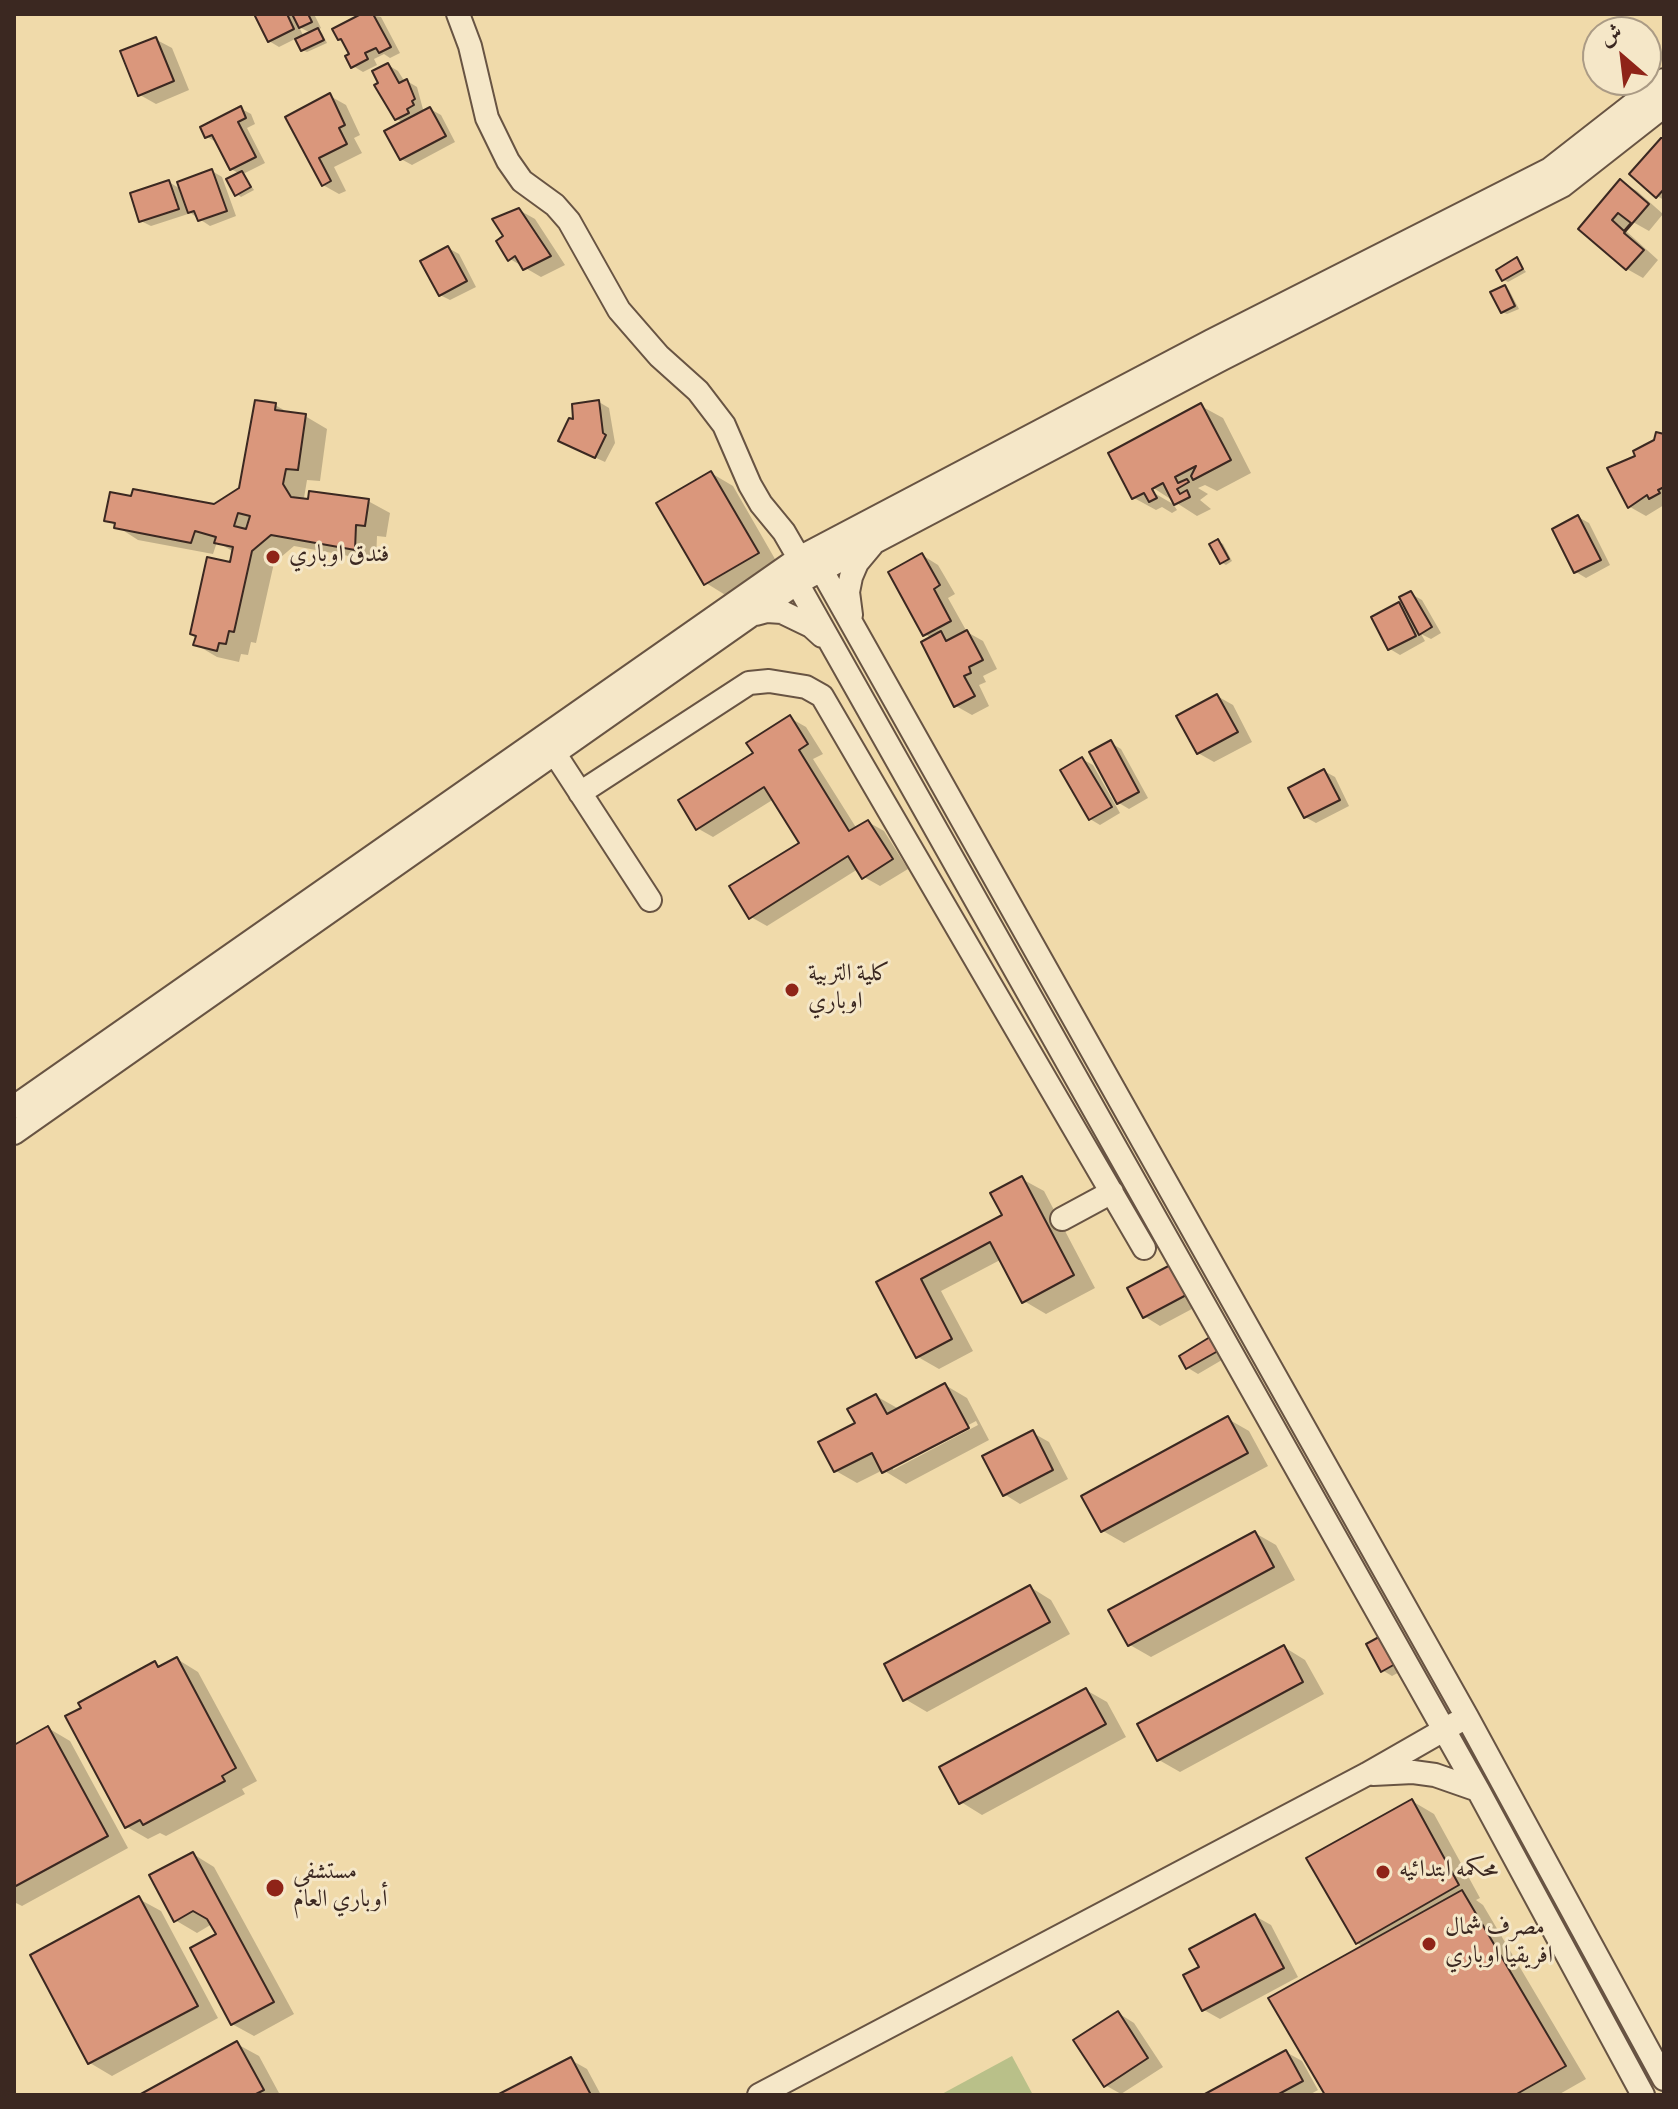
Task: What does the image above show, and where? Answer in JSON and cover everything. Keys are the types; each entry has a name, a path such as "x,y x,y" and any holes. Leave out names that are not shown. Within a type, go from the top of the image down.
{"street":[{"path":"458,14 470,46 487,118 508,161 522,181 540,192 569,221 603,284 638,334 712,408 735,445 750,485 761,504 784,532 799,558 821,569 1467,1717 1664,2079"},
{"path":"14,1107 799,558 1211,341 1550,169 1664,81"},
{"path":"14,1133 797,583 1220,360 1562,186 1664,106"},
{"path":"853,624 848,592 851,577 866,550 877,540"},
{"path":"799,558 797,583 1478,1790 1643,2095"},
{"path":"751,615 767,611 782,612 811,626 831,644"},
{"path":"580,793 749,683 769,681 806,687 822,696 1144,1248"},
{"path":"555,754 650,900"},
{"path":"1062,1219 1112,1192"},
{"path":"759,2095 1367,1774 1467,1717"},
{"path":"1367,1774 1424,1774 1457,1781 1478,1790"}],"green space":[{"path":"1012,2056 1033,2095 940,2095"}],"building":[{"path":"254,14 287,14 294,29 268,42"},
{"path":"292,14 308,14 312,22 299,28"},
{"path":"361,14 373,14 391,47 379,53 376,48 365,53 368,59 351,68 345,56 349,54 332,29"},
{"path":"318,28 324,40 301,51 295,39"},
{"path":"156,37 174,81 138,96 120,51"},
{"path":"388,63 399,83 407,79 415,99 412,101 414,105 407,109 409,113 395,120 374,85 378,83 372,71"},
{"path":"330,93 345,125 339,128 347,144 319,158 331,181 322,186 285,117"},
{"path":"241,106 246,118 238,122 256,157 230,170 212,135 205,138 200,127"},
{"path":"430,107 446,136 400,160 384,131"},
{"path":"1664,138 1664,189 1656,198 1629,174"},
{"path":"212,169 227,211 198,221 194,211 188,213 177,182"},
{"path":"242,171 251,187 235,196 226,179"},
{"path":"1620,179 1649,204 1624,233 1644,250 1626,270 1578,229","holes":["1618,213 1631,223 1624,231 1612,220"]},
{"path":"169,180 179,209 139,222 130,193"},
{"path":"519,208 551,256 523,270 515,256 508,261 496,241 503,236 492,219"},
{"path":"448,246 467,281 439,296 420,261"},
{"path":"1517,257 1523,269 1502,281 1496,270"},
{"path":"1505,285 1515,306 1501,313 1490,292"},
{"path":"255,400 276,403 275,410 306,414 298,470 286,469 283,484 291,497 308,499 309,491 369,499 365,526 356,525 355,550 271,535 252,551 234,632 229,631 226,644 219,643 217,651 193,645 196,636 190,634 207,557 230,562 233,547 214,543 216,537 195,531 191,543 114,528 115,523 104,521 110,492 131,496 133,489 214,504 239,488","holes":["238,513 250,516 246,529 234,526"]},
{"path":"599,400 603,433 606,435 595,458 558,441 569,418 573,419 572,404"},
{"path":"1201,403 1231,460 1193,480 1191,476 1196,466 1175,477 1178,483 1187,479 1189,482 1177,489 1180,494 1187,490 1190,497 1174,505 1163,483 1152,489 1157,498 1149,502 1144,493 1132,499 1108,453"},
{"path":"1656,432 1664,434 1664,487 1658,490 1660,493 1649,499 1647,495 1628,508 1607,468 1635,456 1633,451 1654,440"},
{"path":"711,471 759,553 704,585 656,503"},
{"path":"1578,515 1601,560 1574,573 1552,529"},
{"path":"1218,539 1229,559 1220,564 1209,544"},
{"path":"922,553 940,585 934,589 951,621 923,636 888,572"},
{"path":"1411,591 1432,627 1419,635 1399,597"},
{"path":"1399,602 1416,636 1388,650 1371,617"},
{"path":"967,630 983,660 969,667 971,673 964,676 975,696 954,707 921,642 941,631 946,641"},
{"path":"1217,694 1238,732 1197,754 1176,716"},
{"path":"790,715 808,744 799,750 849,831 868,820 893,859 862,879 848,856 749,919 729,886 799,843 764,787 696,830 678,800 753,753 746,743"},
{"path":"1111,740 1139,792 1117,804 1089,752"},
{"path":"1082,757 1112,807 1089,820 1060,770"},
{"path":"1324,769 1340,800 1304,818 1288,788"},
{"path":"1022,1176 1074,1275 1022,1303 990,1242 921,1279 952,1339 916,1358 876,1282 1002,1215 990,1193"},
{"path":"1174,1263 1190,1293 1143,1318 1127,1288"},
{"path":"1210,1337 1218,1351 1186,1369 1179,1356"},
{"path":"945,1383 969,1428 882,1473 872,1453 834,1472 818,1442 855,1423 847,1409 876,1394 887,1414"},
{"path":"1228,1416 1248,1453 1101,1532 1081,1496"},
{"path":"1033,1430 1053,1470 1003,1496 982,1456"},
{"path":"1255,1531 1274,1567 1128,1646 1108,1610"},
{"path":"1030,1585 1050,1622 903,1701 884,1664"},
{"path":"1390,1631 1404,1659 1381,1672 1366,1644"},
{"path":"1284,1645 1303,1682 1157,1761 1137,1724"},
{"path":"177,1657 236,1768 222,1776 225,1781 143,1825 140,1820 125,1828 65,1716 81,1708 78,1703 155,1661 158,1667"},
{"path":"1086,1688 1106,1724 959,1804 939,1767"},
{"path":"48,1726 108,1836 14,1887 14,1745"},
{"name":"محكمه ابتدائيه","path":"1412,1799 1459,1885 1356,1944 1306,1858"},
{"path":"193,1852 274,2002 231,2025 190,1948 216,1934 207,1919 193,1911 174,1922 149,1875"},
{"name":"مصرف شمال افريقيا اوباري","path":"1462,1890 1566,2066 1515,2095 1325,2095 1268,1998"},
{"path":"139,1896 198,2006 88,2064 30,1955"},
{"path":"1255,1914 1284,1968 1202,2011 1183,1975 1199,1967 1189,1949"},
{"path":"1118,2011 1148,2058 1104,2087 1073,2040"},
{"path":"237,2041 264,2090 254,2095 139,2095"},
{"path":"1286,2050 1303,2081 1277,2095 1203,2095"},
{"path":"571,2057 591,2095 497,2095"}],"place":[{"name":"فندق اوباري","path":"273,557"},
{"name":"كلية التربية اوباري","path":"792,990"},
{"name":"محكمه ابتدائيه","path":"1383,1872"},
{"name":"مستشفي أوباري العام","path":"275,1888"},
{"name":"مصرف شمال افريقيا اوباري","path":"1429,1944"}]}
